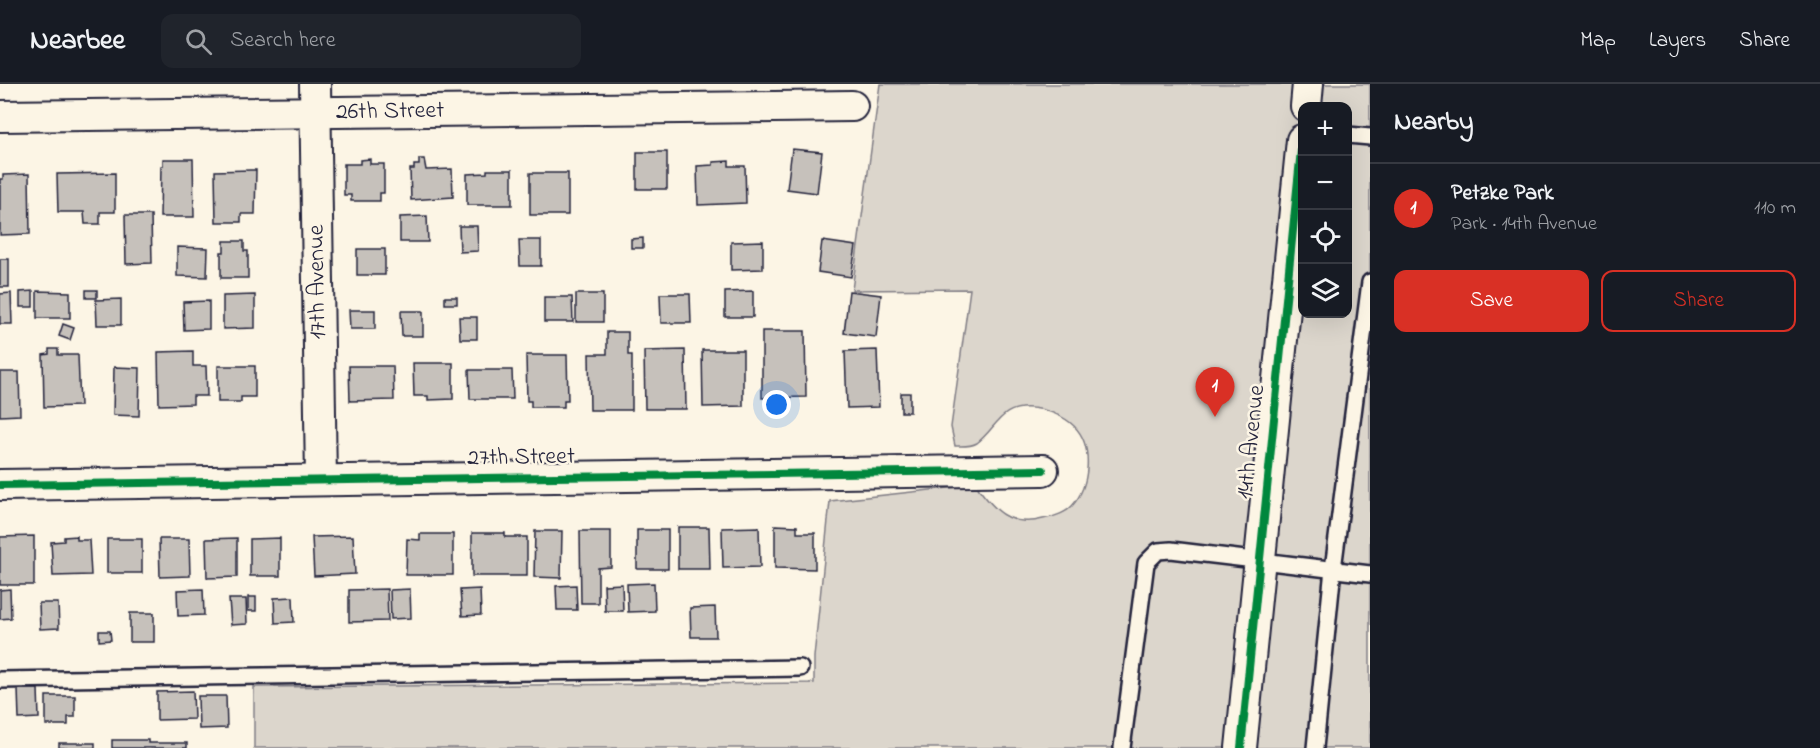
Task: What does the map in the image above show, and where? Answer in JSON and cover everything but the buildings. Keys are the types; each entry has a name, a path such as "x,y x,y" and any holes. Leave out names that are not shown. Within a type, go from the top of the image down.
{"street":[{"path":"1306,102 1308,84"},
{"name":"26th Street","path":"0,116 315,98 852,106"},
{"name":"17th Avenue","path":"315,98 321,480"},
{"name":"14th Avenue","path":"1241,748 1300,156"},
{"name":"27th Street","path":"0,485 1043,470"}],"lane":[{"path":"1352,135 1370,137"},
{"path":"1315,748 1334,569 1370,282"},
{"path":"1122,748 1146,563 1158,551 1171,550 1370,574"},
{"path":"0,680 800,668"}],"shaded area":[{"path":"880,84 1370,84 1370,748 254,748 254,687 814,683 814,657 830,501 976,485 989,502 1004,515 1021,521 1031,521 1066,511 1078,498 1083,488 1087,466 1085,444 1070,422 1049,411 1021,408 1013,410 1000,419 977,443 969,446 955,446 951,427 970,289 852,290"}],"cycle path":[{"path":"1241,748 1300,156"},
{"path":"0,485 1043,470"}],"place":[{"name":"Petzke Park","path":"1215,417"}]}
